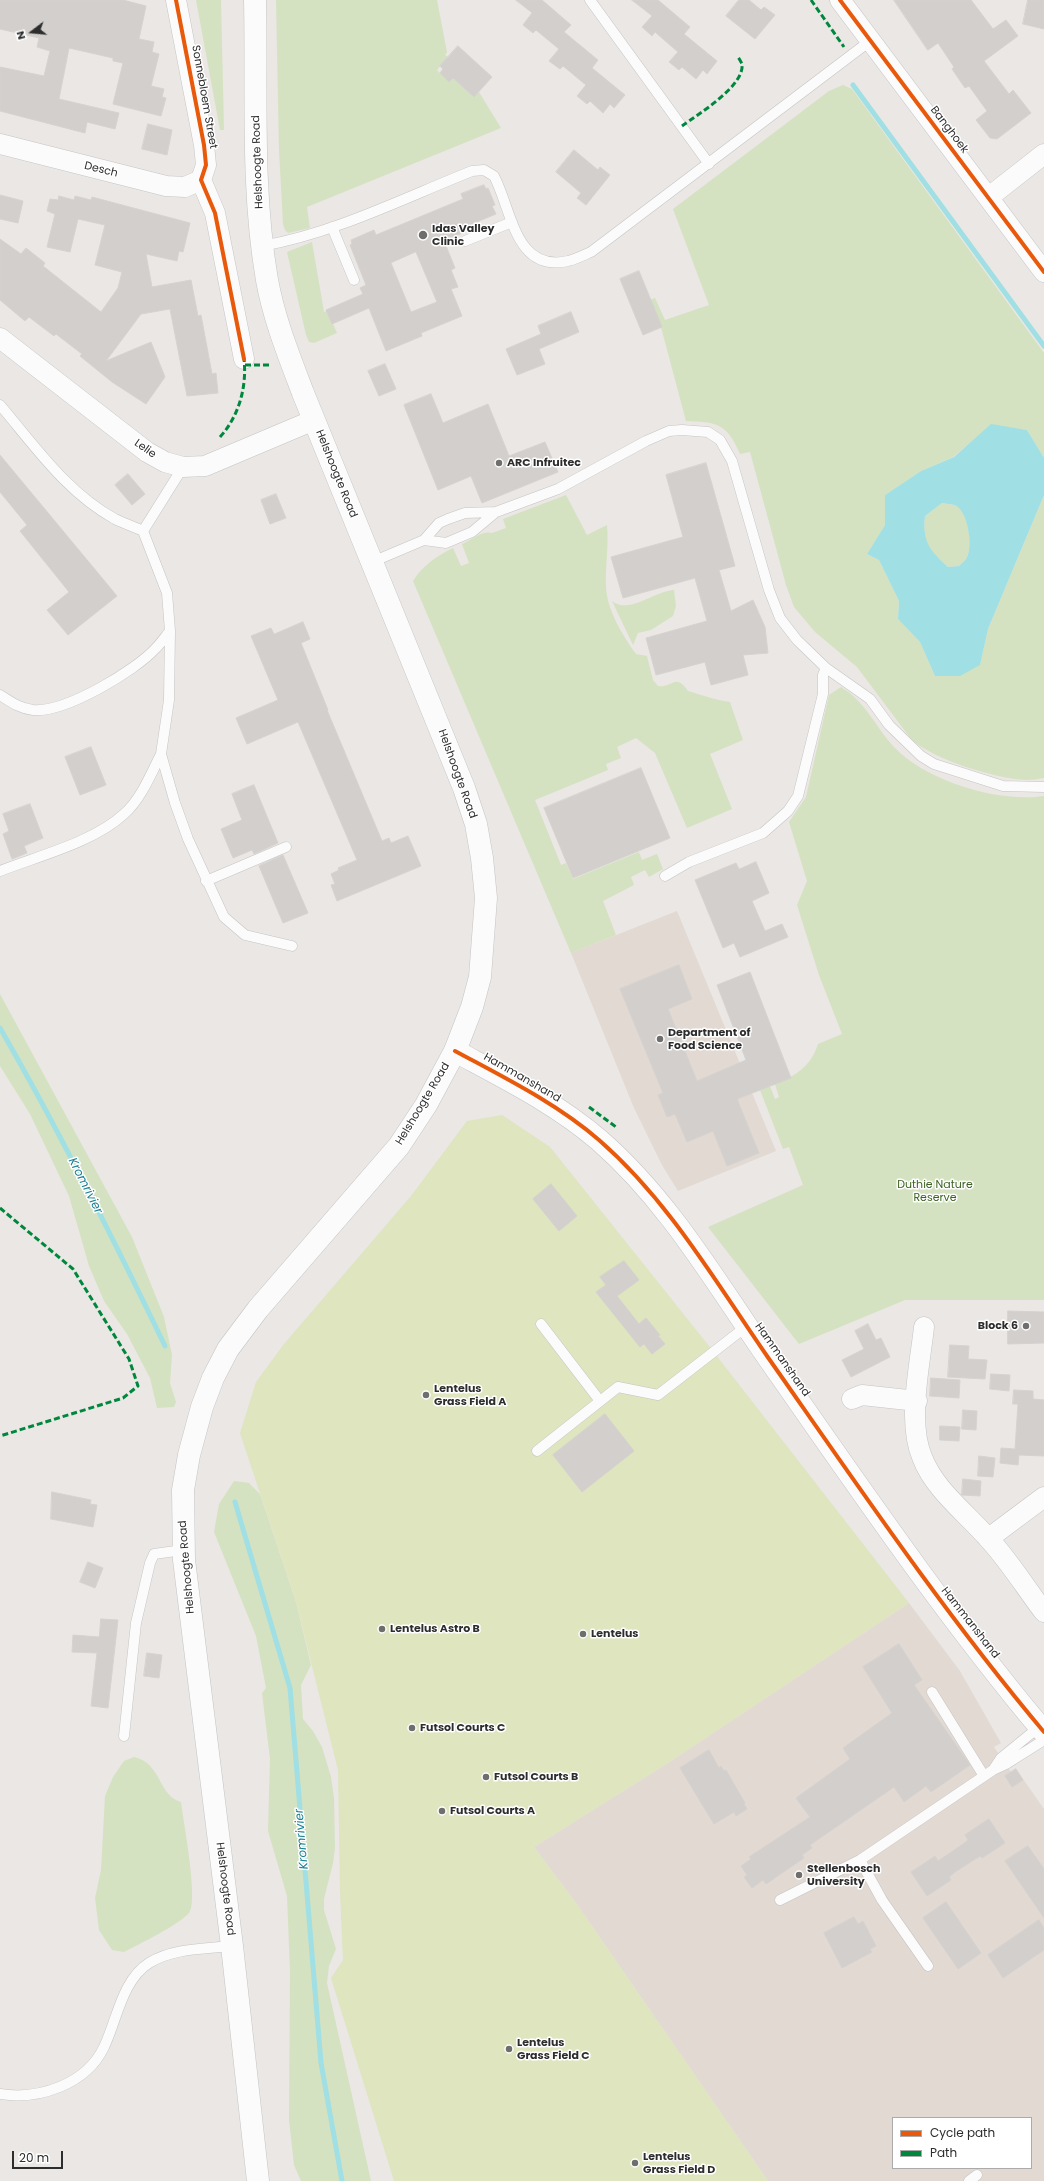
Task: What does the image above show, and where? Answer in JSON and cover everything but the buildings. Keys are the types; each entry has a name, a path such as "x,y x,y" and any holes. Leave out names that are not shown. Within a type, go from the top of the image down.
{"main road":[{"name":"Helshoogte Road","path":"255,0 257,181 262,246 268,281 284,343 464,788 476,824 482,858 486,898 480,977 472,1007 455,1051 426,1104 398,1146 258,1309 228,1349 213,1378 202,1407 189,1455 183,1490 183,1550 232,1946 258,2181"},
{"name":"Hammanshand","path":"455,1051 549,1102 599,1140 644,1184 694,1246 747,1326 916,1569 1042,1733"}],"street":[{"name":"Sonnebloem Street","path":"176,0 204,144 206,165 200,180"},
{"name":"Banghoek","path":"840,0 1044,272"},
{"name":"Desch","path":"0,144 166,186 185,187 200,180"},
{"path":"989,197 1044,154"},
{"path":"200,180 215,213 244,359"},
{"name":"Lelie","path":"0,338 147,452 164,462 183,467 192,468 205,466 314,420"},
{"path":"924,1327 916,1401 916,1431 921,1457 930,1475 938,1486 988,1538 1044,1612"},
{"path":"852,1399 862,1395 916,1401"},
{"path":"988,1538 1044,1497"}],"lane":[{"path":"590,0 709,164"},
{"path":"262,246 283,242 332,227 476,170 490,172 494,176 512,222 526,250 538,259 550,263 568,261 591,252 870,41"},
{"path":"465,241 512,222"},
{"path":"332,227 354,280"},
{"path":"0,405 50,465 81,496 114,519 143,531 167,593 170,631 169,700 162,754 175,803 188,839 206,881 224,917 245,935 256,939 292,946"},
{"path":"372,562 424,540 439,523 448,519 465,513 496,512 558,490 646,441 669,431 682,430 708,432 720,440 732,462 769,590 780,618 797,640 826,668 870,699 889,725 920,756 934,764 1003,786 1044,787"},
{"path":"143,531 183,467"},
{"path":"424,540 446,543 472,532 496,512"},
{"path":"0,695 16,706 33,710 50,708 76,700 109,683 138,663 156,649 170,631"},
{"path":"665,876 689,862 763,833 788,811 798,796 823,694 823,675 826,668"},
{"path":"0,872 76,842 112,823 125,814 135,801 162,754"},
{"path":"206,881 286,847"},
{"path":"541,1324 600,1401"},
{"path":"537,1451 618,1387 658,1395 747,1326"},
{"path":"124,1736 136,1622 150,1563 154,1554 183,1550"},
{"path":"932,1692 984,1776"},
{"path":"993,1770 1001,1758 1042,1733"},
{"path":"780,1900 860,1860 993,1770 1006,1764 1042,1733"},
{"path":"860,1860 882,1900 928,1966"},
{"path":"0,2094 16,2096 43,2093 65,2085 88,2069 103,2048 118,2008 134,1977 149,1964 180,1952 232,1946"}],"shaded area":[{"path":"677,911 776,1151 678,1191 662,1165 634,1108 571,953"},
{"name":"Stellenbosch University","path":"909,1603 960,1671 1001,1743 994,1747 1011,1772 1016,1769 1044,1809 1044,2181 768,2181 576,1903 534,1847 668,1763"}],"green space":[{"path":"196,0 221,0 224,130 220,130"},
{"path":"276,0 437,0 447,52 445,55 448,57 437,70 449,82 453,78 474,97 479,92 501,128 307,207 310,228 288,233 283,224 279,150"},
{"path":"843,85 852,89 1044,353 1044,458 1027,430 991,425 953,457 921,471 885,495 885,525 867,554 879,560 899,601 898,619 920,642 935,676 980,664 988,629 1044,495 1044,778 1028,780 1013,779 982,772 965,767 934,754 921,746 911,739 857,667 815,632 794,607 786,585 750,452 740,454 730,436 719,426 705,422 686,421 661,327 650,300 655,298 665,320 709,305 673,209 829,91"},
{"path":"312,242 324,312 327,311 337,333 314,343 309,342 306,335 287,252"},
{"path":"566,495 587,535 607,525 608,541 606,587 609,605 616,622 636,654 647,656 653,680 658,686 667,685 673,682 680,683 684,685 688,691 730,702 743,740 710,754 732,809 687,828 655,753 636,738 617,747 621,758 606,764 608,770 535,800 561,865 566,863 573,879 639,852 642,860 657,854 663,869 649,877 645,870 631,877 634,885 603,901 616,935 571,953 413,581 421,570 441,554 453,548 461,566 469,563 462,544 481,534 488,532 492,533 506,528 503,519"},
{"path":"942,503 955,505 960,508 967,521 970,536 969,551 965,561 959,566 948,567 932,551 926,539 924,525 925,516"},
{"path":"674,590 676,606 673,616 651,630 638,633 633,645 612,601 619,605 634,604 666,591"},
{"name":"Duthie Nature Reserve","path":"841,687 857,700 895,748 909,760 925,770 944,780 985,793 1006,796 1044,796 1044,1300 905,1300 799,1344 708,1227 803,1185 789,1147 783,1149 760,1090 770,1086 775,1099 779,1097 775,1084 796,1074 802,1069 815,1052 818,1044 842,1034 819,975 797,905 807,881 789,822 806,797 829,695"},
{"path":"0,994 132,1237 164,1317 172,1355 170,1383 176,1402 174,1407 157,1408 150,1378 127,1334 104,1301 89,1266 69,1196 30,1114 0,1066"},
{"name":"Lentelus","path":"502,1115 550,1147 705,1341 909,1603 668,1763 534,1847 576,1903 768,2181 394,2181 331,1978 343,1960 338,1770 296,1602 240,1433 256,1382 284,1344 411,1196 467,1121"},
{"path":"234,1481 249,1483 260,1494 296,1602 311,1665 301,1685 303,1719 313,1731 322,1747 331,1777 334,1798 335,1848 333,1863 324,1899 324,1910 336,1949 329,1966 327,1983 371,2181 301,2181 294,2165 289,2120 290,1971 287,1896 268,1831 270,1759 262,1693 266,1688 256,1636 214,1532 219,1504"},
{"path":"134,1757 143,1760 150,1766 168,1793 174,1799 181,1802 190,1860 192,1906 189,1913 176,1923 124,1952 112,1950 99,1930 95,1898 101,1870 105,1796 113,1777 124,1761"}],"water":[{"path":"991,424 1027,430 1044,458 1044,495 988,629 980,665 960,676 935,676 920,642 898,619 899,601 879,560 867,554 885,525 885,495 921,471 954,457","holes":["942,503 955,505 959,508 966,521 969,537 969,552 965,561 959,566 948,567 936,556 926,539 924,525 925,516"]}],"waterway":[{"path":"853,85 1044,346"},
{"name":"Kromrivier","path":"0,1028 44,1106 86,1186 165,1346"},
{"name":"Kromrivier","path":"235,1502 290,1688 321,2063 342,2181"}],"marked path":[{"path":"811,0 844,47"},
{"path":"682,126 719,99 736,81 741,73 742,64 737,56"},
{"path":"220,437 227,429 240,401 243,390 245,370 244,359"},
{"path":"245,365 270,365"},
{"path":"589,1107 616,1127"},
{"path":"0,1208 73,1269 129,1359 138,1386 123,1398 0,1436"}],"cycle path":[{"path":"176,0 204,145 206,165 201,180 215,213 244,359"},
{"path":"840,0 1044,272"},
{"path":"455,1051 511,1081 565,1114 599,1140 647,1189 690,1243 901,1547 971,1641 1044,1732"}],"place":[{"name":"Idas Valley Clinic","path":"423,235"},
{"name":"ARC Infruitec","path":"499,463"},
{"name":"Department of Food Science","path":"660,1039"},
{"name":"Block 6","path":"1026,1326"},
{"name":"Lentelus Grass Field A","path":"426,1395"},
{"name":"Lentelus Astro B","path":"382,1629"},
{"name":"Lentelus","path":"583,1634"},
{"name":"Futsol Courts C","path":"412,1728"},
{"name":"Futsol Courts B","path":"486,1777"},
{"name":"Futsol Courts A","path":"442,1811"},
{"name":"Stellenbosch University","path":"799,1875"},
{"name":"Lentelus Grass Field C","path":"509,2049"},
{"name":"Lentelus Grass Field D","path":"635,2163"}]}
